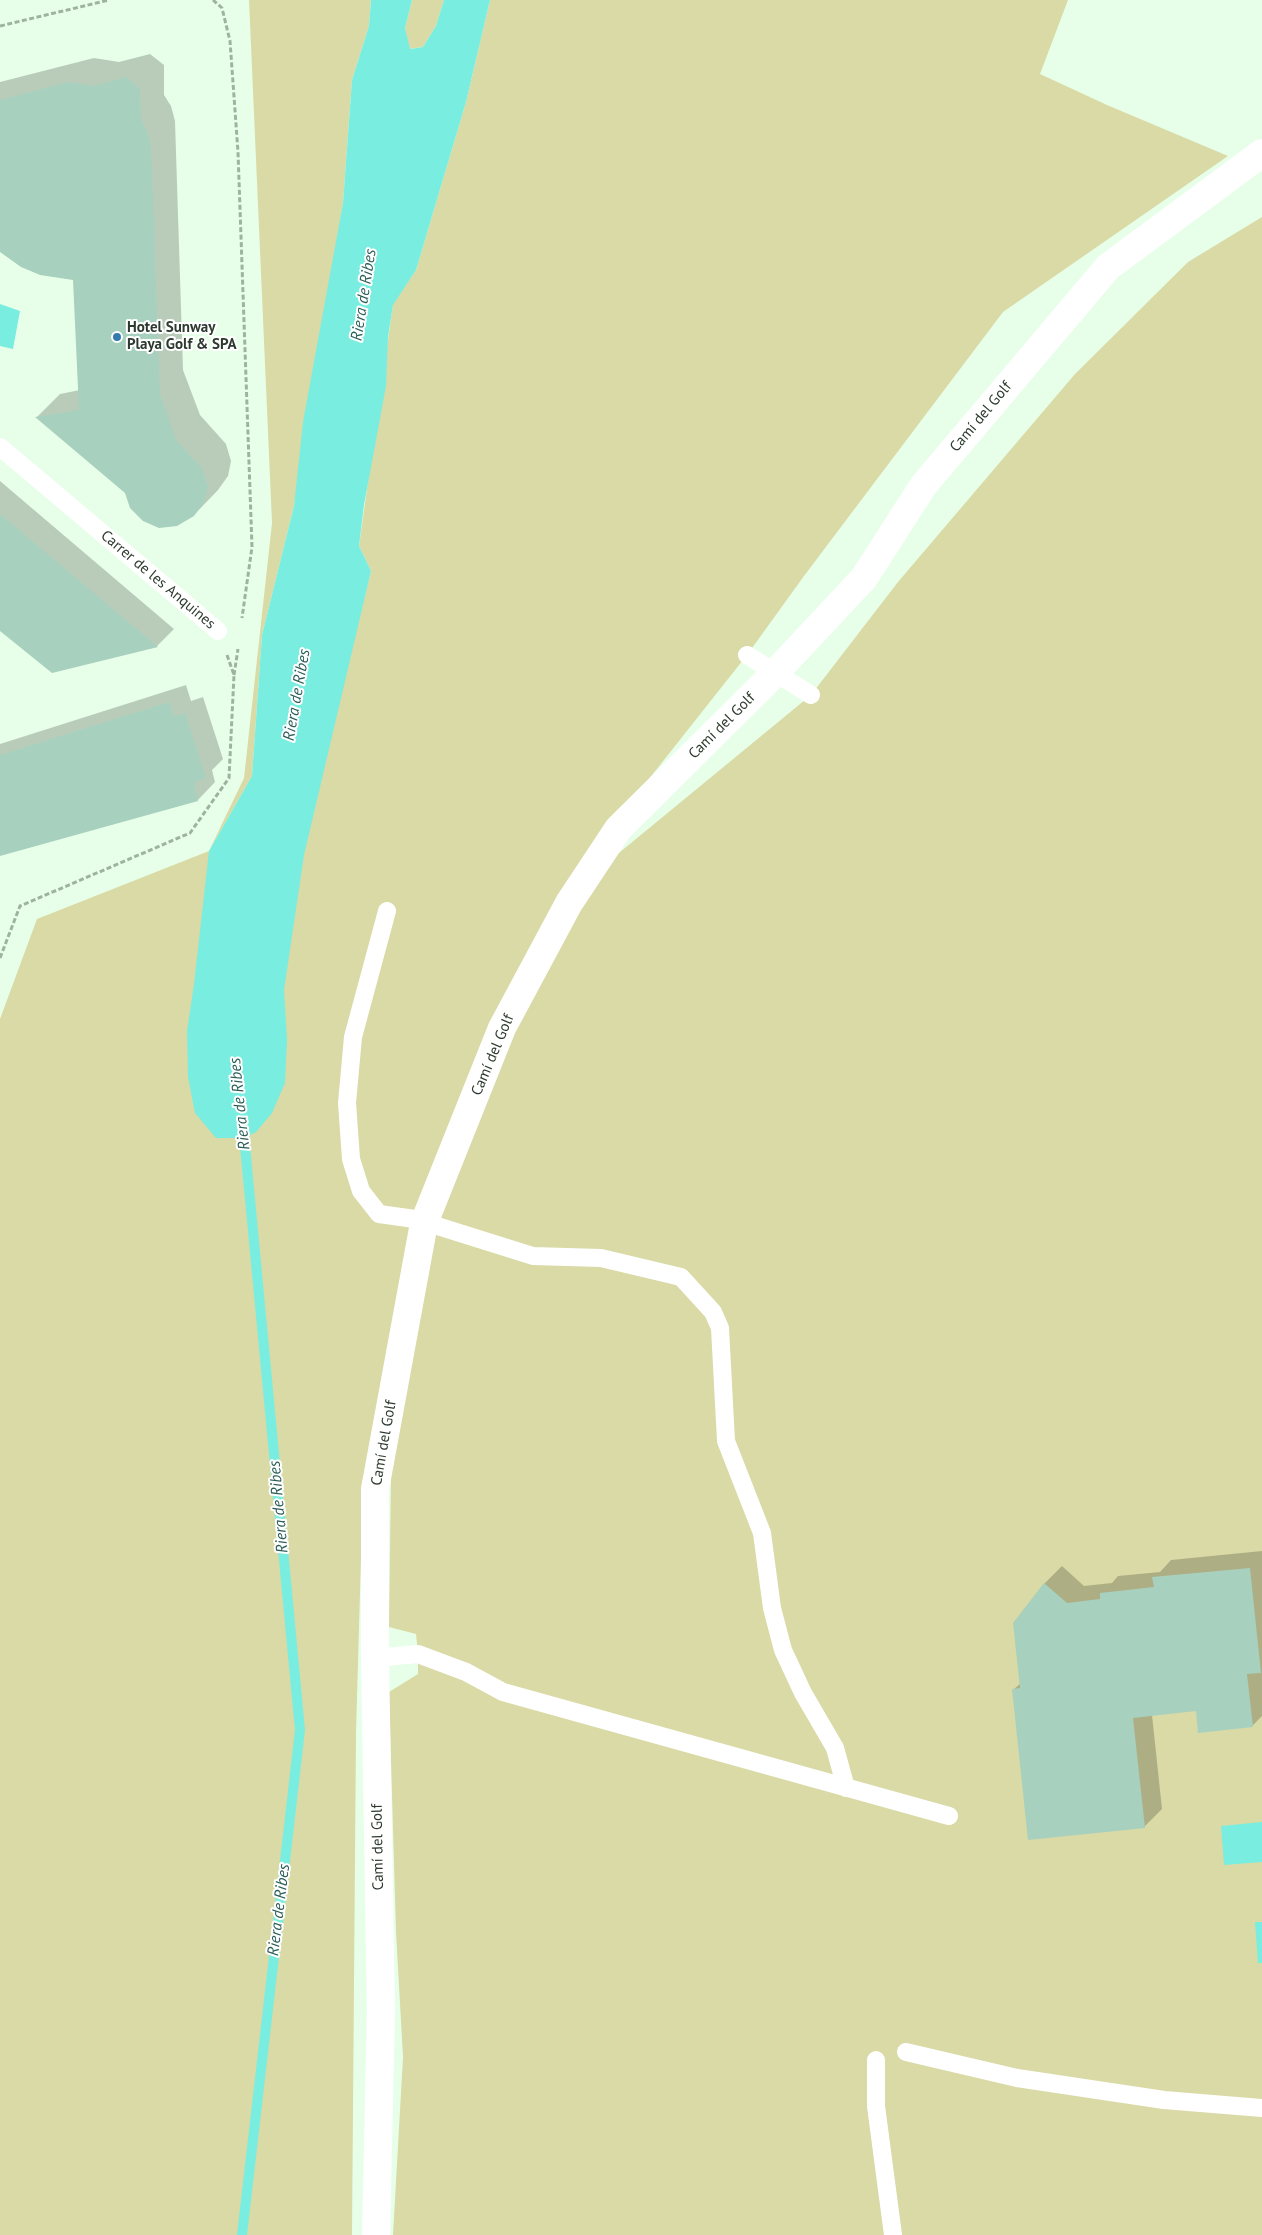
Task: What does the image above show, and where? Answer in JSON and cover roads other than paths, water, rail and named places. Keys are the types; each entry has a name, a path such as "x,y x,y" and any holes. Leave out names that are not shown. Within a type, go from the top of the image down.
{"street":[{"name":"Camí del Golf","path":"376,2235 382,2010 375,1658 376,1489 424,1223 502,1028 569,903 618,829 776,672 864,578 923,486 1108,267 1262,153"}],"lane":[{"name":"Carrer de les Anquines","path":"0,447 218,631"},
{"path":"747,656 811,695"},
{"path":"387,911 353,1037 347,1103 350,1159 361,1191 379,1214 415,1219 532,1256 601,1258 681,1278 713,1312 720,1328 726,1441 762,1533 772,1608 783,1650 803,1693 835,1748 846,1788"},
{"path":"375,1658 418,1654 466,1672 503,1692 949,1816"},
{"path":"906,2052 1017,2078 1164,2100 1262,2108"},
{"path":"876,2060 876,2106 893,2235"}],"water":[{"path":"371,0 412,0 405,28 410,49 423,47 436,26 444,0 490,0 466,102 416,270 393,305 388,337 386,386 364,505 359,546 371,571 304,855 284,990 287,1040 285,1083 272,1113 256,1132 244,1138 216,1138 195,1113 188,1077 187,1031 209,851 252,776 262,635 294,506 303,422 343,203 352,80 369,26"},
{"path":"0,304 20,311 13,349 0,346"},
{"path":"1262,1822 1262,1862 1224,1865 1221,1826"},
{"path":"1255,1922 1262,1922 1262,1963 1258,1963"}],"waterway":[{"name":"Riera de Ribes","path":"242,2235 300,1730 243,1125"}],"place":[{"name":"Hotel Sunway Playa Golf & SPA","path":"117,337"}]}
